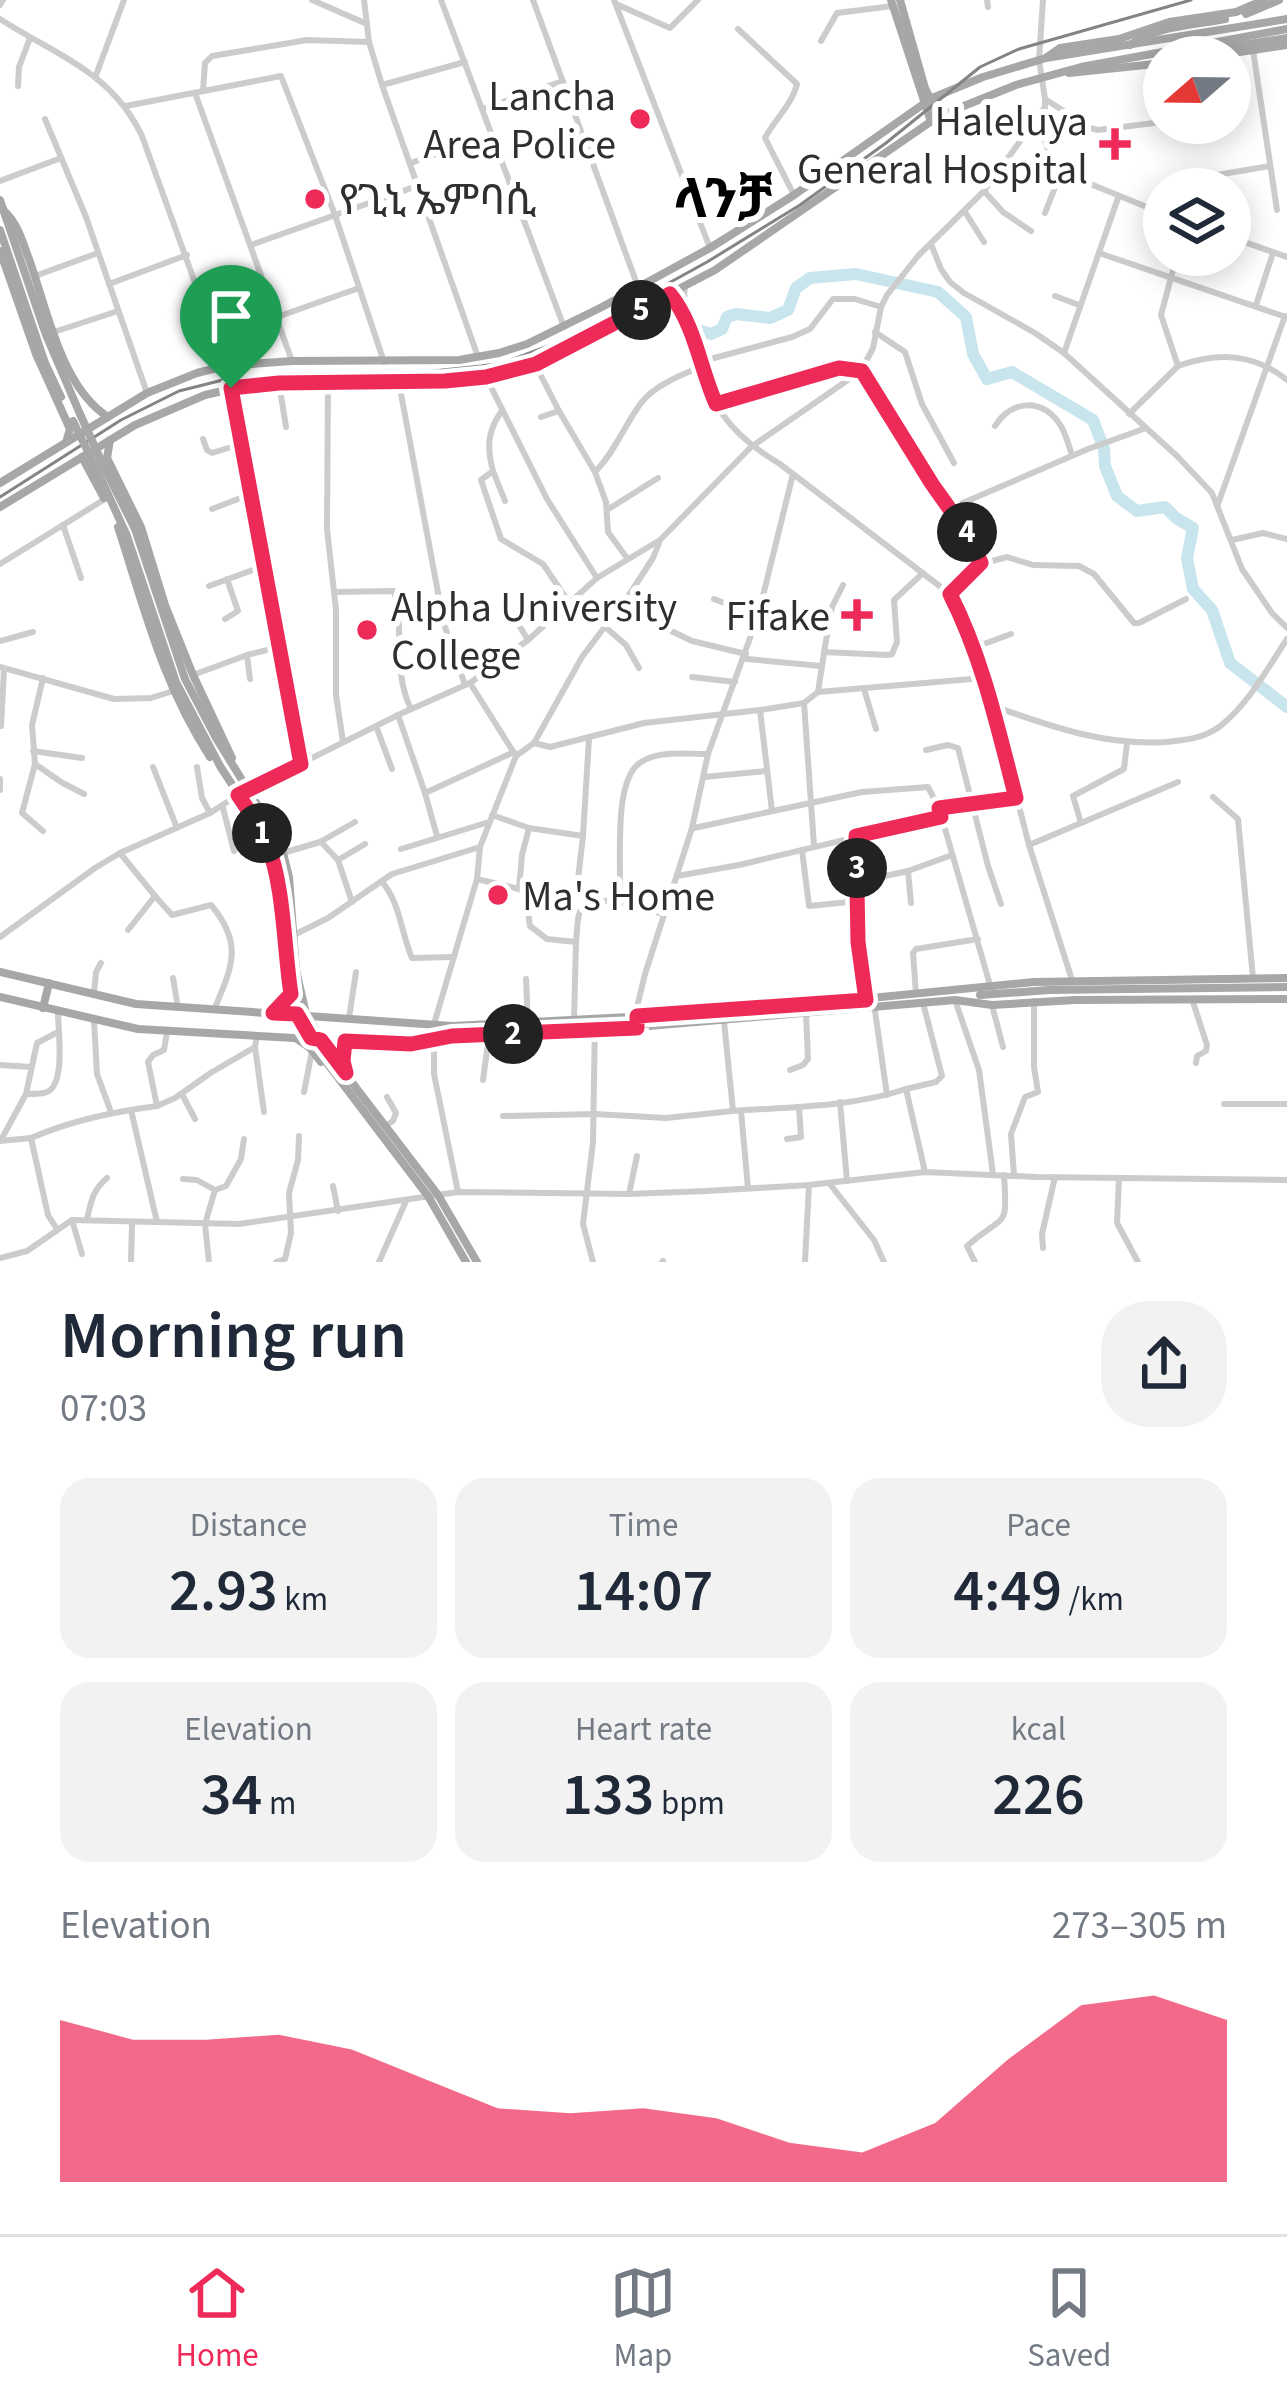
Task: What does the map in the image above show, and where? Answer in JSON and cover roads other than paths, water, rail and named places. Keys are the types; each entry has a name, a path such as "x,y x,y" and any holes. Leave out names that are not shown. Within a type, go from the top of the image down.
{"main road":[{"path":"1042,59 1060,48 1119,38 1169,22 1237,12 1264,0"},
{"path":"1129,46 1159,32 1236,17 1279,0"},
{"path":"896,2 928,101"},
{"path":"896,2 900,26 935,119"},
{"path":"0,483 147,393 226,366 292,361 440,362 513,349 564,327 710,248 928,101 982,77 1042,59 1287,20"},
{"path":"1253,50 1287,37"},
{"path":"0,507 134,425 231,388 486,377 536,364 686,287 935,119 993,93 1126,58 1287,37"},
{"path":"1251,43 1287,37"},
{"path":"1126,58 1143,58"},
{"path":"1056,74 1143,63"},
{"path":"888,128 898,143"},
{"path":"2,205 19,230 70,371 86,400 108,416"},
{"path":"2,205 76,418"},
{"path":"0,230 45,363 135,529 185,679 233,765"},
{"path":"0,251 36,354 70,429 66,443"},
{"path":"110,440 107,458 140,527 165,605 275,868 302,1014 342,1076 433,1195 466,1262"},
{"path":"82,457 118,526 154,646 187,721 210,757 266,817 283,853 289,877 296,997 324,1016"},
{"path":"101,469 176,682 220,766"},
{"path":"0,972 136,1004 434,1024 724,1021 806,1014 916,994 1287,987"},
{"path":"0,997 94,1021 167,1032 256,1042 292,1037 411,1044 434,1038 595,1030 637,1022 872,1002 923,1003 990,985 1287,978"},
{"path":"43,1008 49,983"},
{"path":"954,995 992,1005 1287,999"},
{"path":"273,1013 296,997"},
{"path":"292,1037 329,1072 342,1076 385,1126 477,1262"},
{"path":"342,1076 345,1041"}],"street":[{"path":"96,75 124,0"},
{"path":"312,0 367,23"},
{"path":"364,0 369,42 382,85 478,357"},
{"path":"441,0 564,327"},
{"path":"533,0 638,287"},
{"path":"615,2 670,28 698,0"},
{"path":"1042,0 1049,153 1061,172 1143,207"},
{"path":"615,2 710,248"},
{"path":"820,40 837,13 896,2"},
{"path":"0,19 96,75 127,106 226,366"},
{"path":"738,29 797,84 765,134 794,195"},
{"path":"18,86 19,67 30,38"},
{"path":"292,361 199,92 206,63 212,56 307,40 369,42"},
{"path":"1253,50 1277,210"},
{"path":"382,85 465,62"},
{"path":"127,106 281,76 335,215 384,362"},
{"path":"483,109 562,81"},
{"path":"1045,103 1098,130 1143,124"},
{"path":"0,937 120,853 468,684 528,640 596,578 660,540 751,447 862,371 887,295 984,190 1045,103"},
{"path":"45,118 147,393"},
{"path":"411,163 492,134"},
{"path":"0,181 61,158"},
{"path":"1251,169 1270,166"},
{"path":"1046,213 1061,172"},
{"path":"250,245 418,185"},
{"path":"984,190 1003,212 1031,231"},
{"path":"1064,353 1118,198"},
{"path":"965,212 985,242"},
{"path":"932,244 941,269 964,293 1064,353 1212,493 1242,569 1287,628"},
{"path":"1251,245 1287,257"},
{"path":"1100,253 1286,316 1218,503"},
{"path":"1256,305 1273,253"},
{"path":"35,276 98,254"},
{"path":"109,284 187,255"},
{"path":"1169,277 1161,315 1178,366"},
{"path":"278,317 359,287"},
{"path":"686,287 688,325 700,364 716,404 735,432 950,594 993,706 1029,845 1072,980"},
{"path":"670,294 688,325"},
{"path":"1054,296 1079,305"},
{"path":"596,472 644,400 674,379 700,364 810,329 833,299 855,299 880,307"},
{"path":"54,332 118,310"},
{"path":"875,332 904,352 922,404 954,463"},
{"path":"1129,414 1178,366 1211,356 1268,365 1287,380"},
{"path":"536,364 596,472 608,532 627,558"},
{"path":"716,404 839,368 862,371"},
{"path":"862,371 971,539 981,563"},
{"path":"486,377 547,499 596,578"},
{"path":"399,382 442,613 468,684 515,754"},
{"path":"279,383 286,428"},
{"path":"328,383 327,530 343,742"},
{"path":"231,388 301,764"},
{"path":"994,426 1010,409 1044,408 1060,425 1072,455"},
{"path":"541,417 559,411"},
{"path":"501,412 489,437 489,455 506,501"},
{"path":"951,508 1146,428"},
{"path":"202,440 212,453 241,444"},
{"path":"493,471 482,477 481,484 501,539 542,564 568,601"},
{"path":"637,1022 644,974 692,828 708,754 746,657 793,474"},
{"path":"607,510 658,478"},
{"path":"212,509 250,494"},
{"path":"0,564 105,499"},
{"path":"63,524 81,578"},
{"path":"1231,541 1263,533 1287,539"},
{"path":"425,793 534,743 582,657 631,592 660,540"},
{"path":"950,594 981,563 1010,557 1033,566 1079,566 1094,574 1134,623 1186,599"},
{"path":"208,586 264,566"},
{"path":"824,652 892,654 897,642 894,600 923,573"},
{"path":"225,620 238,610 227,579"},
{"path":"818,692 832,607 843,585"},
{"path":"334,592 394,591 401,687 412,709"},
{"path":"631,592 646,602 652,618"},
{"path":"714,599 758,616"},
{"path":"511,612 528,640"},
{"path":"604,626 621,640 639,668"},
{"path":"668,629 746,657 821,666"},
{"path":"0,641 33,632"},
{"path":"974,647 1011,634"},
{"path":"993,706 1082,734 1127,742 1204,736 1230,717 1287,639"},
{"path":"193,675 279,647"},
{"path":"247,655 250,679"},
{"path":"1,726 2,667 114,699 151,698 172,691"},
{"path":"692,676 735,682"},
{"path":"43,678 32,725 34,764 22,813 44,831"},
{"path":"534,743 550,747 644,722 804,704 818,692 984,678"},
{"path":"864,688 876,729"},
{"path":"804,704 814,845"},
{"path":"760,710 772,811"},
{"path":"398,715 437,838"},
{"path":"376,726 392,770"},
{"path":"589,738 578,879 593,900"},
{"path":"1081,823 1073,796 1124,769 1127,742"},
{"path":"926,749 958,748 1001,904"},
{"path":"33,751 82,758"},
{"path":"458,1192 434,1074 434,1024 477,879 480,847 515,754"},
{"path":"619,902 623,794 632,771 647,758 708,754"},
{"path":"34,764 84,794"},
{"path":"153,767 177,828"},
{"path":"196,767 210,813"},
{"path":"704,777 767,770"},
{"path":"0,779 0,790"},
{"path":"1029,845 1178,782"},
{"path":"692,828 862,792 922,785 932,792 940,812 990,985"},
{"path":"1213,797 1238,819 1253,978"},
{"path":"676,876 802,850 972,804 1016,798"},
{"path":"223,806 234,851"},
{"path":"401,848 491,819 583,836"},
{"path":"283,853 320,842 355,822"},
{"path":"519,889 529,828"},
{"path":"856,836 858,942 887,1095"},
{"path":"320,842 338,860 352,902"},
{"path":"338,860 365,844"},
{"path":"292,936 328,918 392,874 480,847"},
{"path":"802,850 809,906 859,901"},
{"path":"120,853 172,915 211,905 231,934 230,972 214,1010"},
{"path":"858,882 953,855"},
{"path":"908,871 911,903"},
{"path":"477,879 525,892 533,931 576,942"},
{"path":"382,882 395,902 412,958 453,957"},
{"path":"128,930 155,896"},
{"path":"574,1020 576,942 580,910 586,902 619,902 664,914"},
{"path":"916,994 916,949 978,939"},
{"path":"94,994 101,962"},
{"path":"349,1018 356,972"},
{"path":"173,978 178,1008"},
{"path":"526,979 528,1023"},
{"path":"954,995 979,1070 993,1174"},
{"path":"1192,999 1208,1046 1196,1056 1196,1063"},
{"path":"975,1262 967,1246 1006,1213 1011,1134 1025,1097 1038,1092 1034,1001"},
{"path":"503,1116 666,1118 840,1102 936,1082 942,1076 923,1003"},
{"path":"992,1005 1003,1047"},
{"path":"26,1094 54,1088 59,1067 58,1012"},
{"path":"790,1070 808,1059 806,1014"},
{"path":"593,1262 584,1224 595,1114 595,1019"},
{"path":"94,1021 97,1074 111,1112"},
{"path":"724,1021 748,1188"},
{"path":"0,1140 26,1094 38,1042 58,1032"},
{"path":"157,1106 148,1062 164,1050 167,1032"},
{"path":"483,1080 489,1036"},
{"path":"0,1140 31,1138 70,1121 157,1106 256,1042 264,1112"},
{"path":"304,1092 312,1051"},
{"path":"0,1065 32,1067"},
{"path":"906,1088 925,1172"},
{"path":"182,1094 195,1119"},
{"path":"385,1126 396,1112 387,1097"},
{"path":"840,1102 847,1181"},
{"path":"1224,1104 1287,1104"},
{"path":"788,1139 802,1137 799,1106"},
{"path":"131,1110 157,1222"},
{"path":"276,1262 286,1256 291,1233 289,1192 298,1160 298,1136"},
{"path":"31,1138 46,1210 57,1229"},
{"path":"183,1179 222,1190 241,1159 244,1139"},
{"path":"628,1194 637,1156"},
{"path":"0,1258 27,1251 72,1220 239,1224 458,1192 628,1194 809,1185 925,1172 1287,1180"},
{"path":"1043,1248 1055,1177"},
{"path":"88,1220 96,1187 107,1178"},
{"path":"1119,1178 1117,1223 1138,1262"},
{"path":"829,1183 874,1240 884,1262"},
{"path":"805,1262 809,1185"},
{"path":"333,1186 338,1211"},
{"path":"209,1262 205,1224 215,1190"},
{"path":"379,1262 406,1201"},
{"path":"72,1220 82,1254"},
{"path":"131,1262 132,1223"}],"waterway":[{"path":"698,330 711,334 736,314 770,318 788,310 796,288 810,278 856,274 938,292 966,317 973,354 987,379 1012,372 1093,420 1117,496 1137,511 1165,507 1193,528 1187,558 1193,589 1212,610 1230,663 1287,707"}],"tram line":[{"path":"0,497 121,420 179,391 282,373 404,374 481,366 503,363 569,338 800,205 980,67 1019,49 1191,0"}],"place":[{"name":"Lancha Area Police","path":"640,119"},
{"name":"Haleluya General Hospital","path":"1115,144"},
{"name":"የጊኒ ኤምባሲ","path":"315,199"},
{"name":"Fifake","path":"857,615"},
{"name":"Alpha University College","path":"367,630"},
{"name":"Ma's Home","path":"498,895"}],"district":[{"name":"ላንቻ","path":"723,198"}]}
